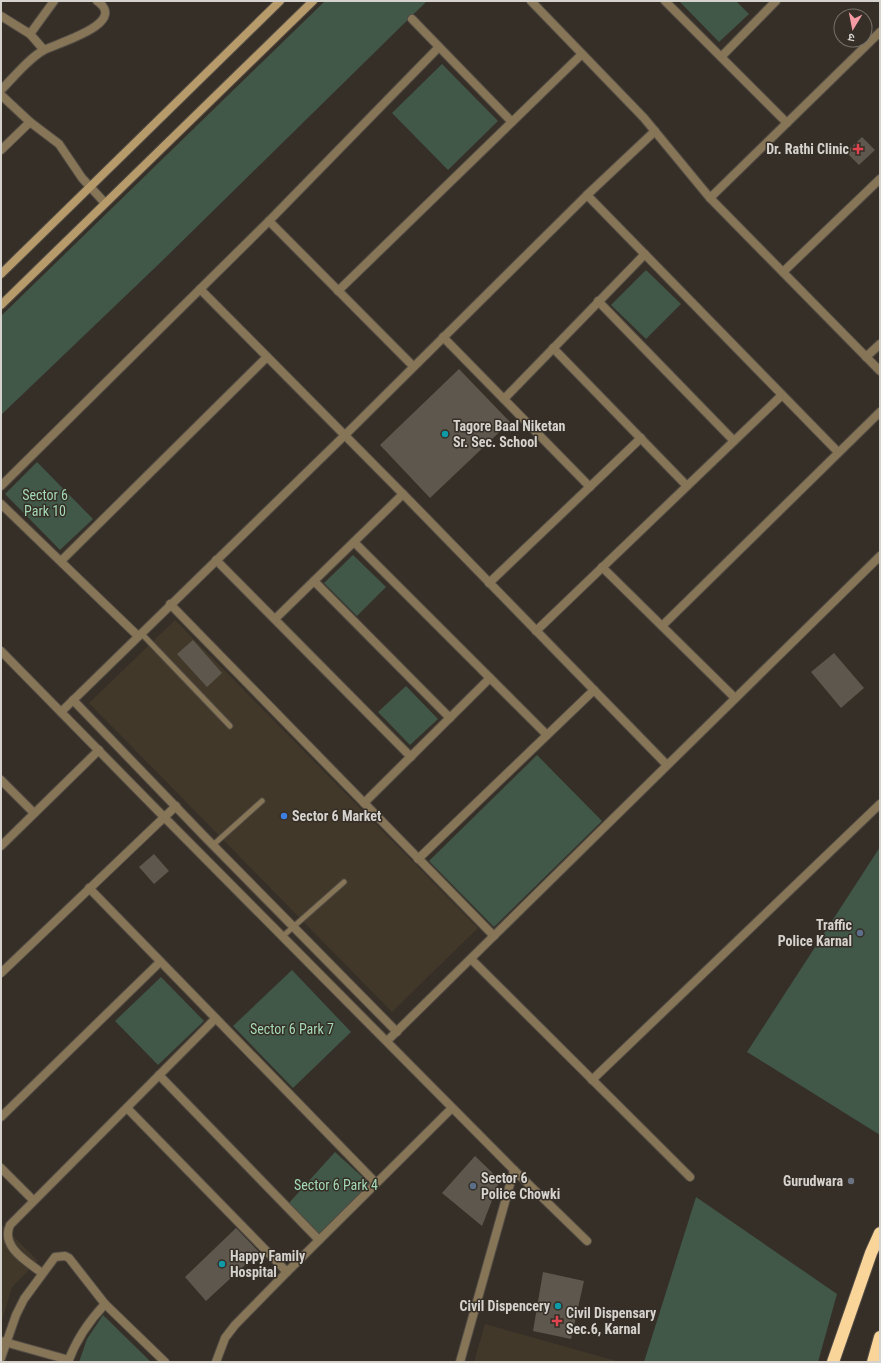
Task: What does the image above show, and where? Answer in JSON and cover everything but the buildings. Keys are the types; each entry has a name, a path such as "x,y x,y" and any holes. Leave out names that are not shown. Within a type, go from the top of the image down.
{"highway":[{"path":"833,1362 871,1252 880,1233"},
{"path":"873,1362 880,1337"}],"street":[{"path":"30,34 54,1"},
{"path":"1,90 44,50 100,24 106,12 104,7 97,1"},
{"path":"1,274 280,1"},
{"path":"1,305 313,1"},
{"path":"531,1 644,118 710,198 880,371"},
{"path":"665,1 787,123"},
{"path":"721,57 776,1"},
{"path":"1,16 30,34 44,50"},
{"path":"412,19 512,122"},
{"path":"710,198 880,32"},
{"path":"1,486 269,221 439,47"},
{"path":"338,291 582,54"},
{"path":"1,95 30,122 59,144 75,169 90,188 105,203"},
{"path":"1,150 30,122"},
{"path":"61,712 170,604 344,436 587,195 655,131"},
{"path":"783,272 880,179"},
{"path":"587,195 838,452"},
{"path":"269,221 414,366"},
{"path":"504,399 645,254"},
{"path":"200,290 403,494 667,765"},
{"path":"598,302 734,441"},
{"path":"443,337 590,487"},
{"path":"866,357 880,344"},
{"path":"553,348 687,486"},
{"path":"61,561 267,357"},
{"path":"536,631 782,395"},
{"path":"662,626 880,412"},
{"path":"489,583 641,438"},
{"path":"275,619 403,494"},
{"path":"1,504 140,634"},
{"path":"354,542 547,735"},
{"path":"387,1041 880,556"},
{"path":"216,560 411,757"},
{"path":"602,567 735,698"},
{"path":"314,581 450,718"},
{"path":"170,604 494,936"},
{"path":"1,650 452,1108 587,1241"},
{"path":"364,804 490,678"},
{"path":"418,859 594,690"},
{"path":"73,700 213,846 293,925 397,1032"},
{"path":"1,846 99,750"},
{"path":"1,780 34,813"},
{"path":"592,1080 880,804"},
{"path":"1,973 176,806"},
{"path":"89,888 376,1183"},
{"path":"471,959 690,1177"},
{"path":"1,1117 160,962"},
{"path":"42,1273 16,1253 6,1239 10,1225 33,1200 128,1108 215,1018"},
{"path":"159,1075 319,1240"},
{"path":"128,1108 287,1272"},
{"path":"216,1362 228,1333 287,1272 452,1108"},
{"path":"1,1168 33,1200"},
{"path":"460,1362 514,1170"},
{"path":"1,1358 3,1342 24,1299 55,1257 65,1256 69,1258 105,1304 165,1362"},
{"path":"3,1342 68,1361 76,1342 94,1315 105,1304"}],"lane":[{"path":"140,634 230,726"},
{"path":"213,846 262,801"},
{"path":"283,936 293,925 344,882"}],"shaded area":[{"name":"Sector 6 Market","path":"175,620 478,928 392,1012 89,703"},
{"path":"1,1224 38,1261 12,1287 1,1324"},
{"path":"485,1324 620,1362 474,1362"}],"green space":[{"path":"325,1 427,1 162,261 1,415 1,316"},
{"path":"679,1 736,1 749,14 719,42"},
{"path":"442,64 498,121 448,170 392,113"},
{"path":"646,270 681,304 646,339 611,305"},
{"name":"Sector 6 Park 10","path":"37,462 93,519 60,550 5,494"},
{"path":"353,555 386,587 357,616 324,583"},
{"path":"406,686 438,719 410,745 378,712"},
{"path":"537,755 602,821 494,927 429,861"},
{"path":"880,847 880,1135 747,1052"},
{"name":"Sector 6 Park 7","path":"292,970 351,1032 293,1088 233,1026"},
{"path":"161,977 204,1021 158,1065 115,1021"},
{"name":"Sector 6 Park 4","path":"335,1152 370,1184 319,1234 288,1204"},
{"path":"696,1197 837,1294 818,1362 644,1362"},
{"path":"103,1315 151,1362 79,1362 87,1339"}],"place":[{"name":"Dr. Rathi Clinic","path":"858,149"},
{"name":"Tagore Baal Niketan Sr. Sec. School","path":"445,434"},
{"name":"Sector 6 Market","path":"284,816"},
{"name":"Traffic Police Karnal","path":"860,933"},
{"name":"Gurudwara","path":"851,1181"},
{"name":"Sector 6 Police Chowki","path":"473,1186"},
{"name":"Happy Family Hospital","path":"222,1264"},
{"name":"Civil Dispencery","path":"558,1306"},
{"name":"Civil Dispensary Sec.6, Karnal","path":"557,1321"}]}
